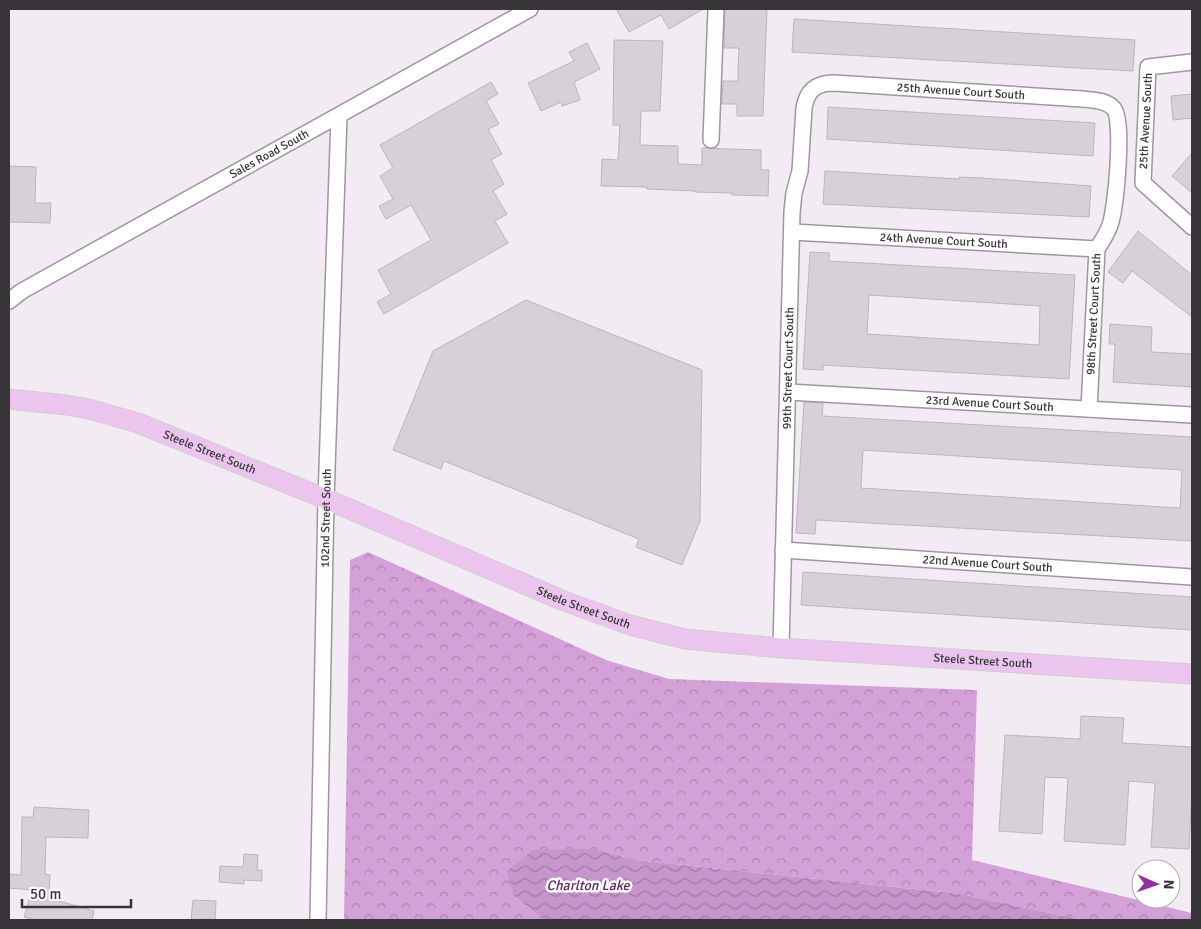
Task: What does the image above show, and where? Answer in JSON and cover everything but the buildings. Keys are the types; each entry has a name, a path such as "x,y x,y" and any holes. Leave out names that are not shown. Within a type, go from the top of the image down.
{"main road":[{"name":"Steele Street South","path":"9,399 67,405 138,423 326,499 564,601 630,625 685,639 781,648 1192,674"}],"street":[{"name":"Sales Road South","path":"9,302 22,291 530,9"},
{"path":"711,140 716,9"},
{"name":"25th Avenue South","path":"1192,62 1148,67 1143,183 1192,227"},
{"name":"25th Avenue Court South","path":"811,90 820,84 834,83 1082,99 1100,101 1111,106"},
{"name":"99th Street Court South","path":"781,648 794,193 800,171 804,108 811,90"},
{"name":"98th Street Court South","path":"1089,409 1097,249 1110,226 1115,197 1118,118 1111,106"},
{"name":"102nd Street South","path":"318,920 326,499 339,116"},
{"name":"24th Avenue Court South","path":"792,232 1097,249"},
{"name":"23rd Avenue Court South","path":"788,392 1192,415"},
{"name":"22nd Avenue Court South","path":"783,550 1192,577"}],"green space":[{"path":"368,552 606,660 669,679 977,690 972,860 1131,898 1131,909 1175,909 1192,913 1192,920 1084,920 961,894 635,860 597,849 514,896 544,920 344,920 350,560"}],"water":[{"name":"Charlton Lake","path":"597,849 635,860 961,894 1084,920 544,920 514,896 507,871 533,850"}]}
